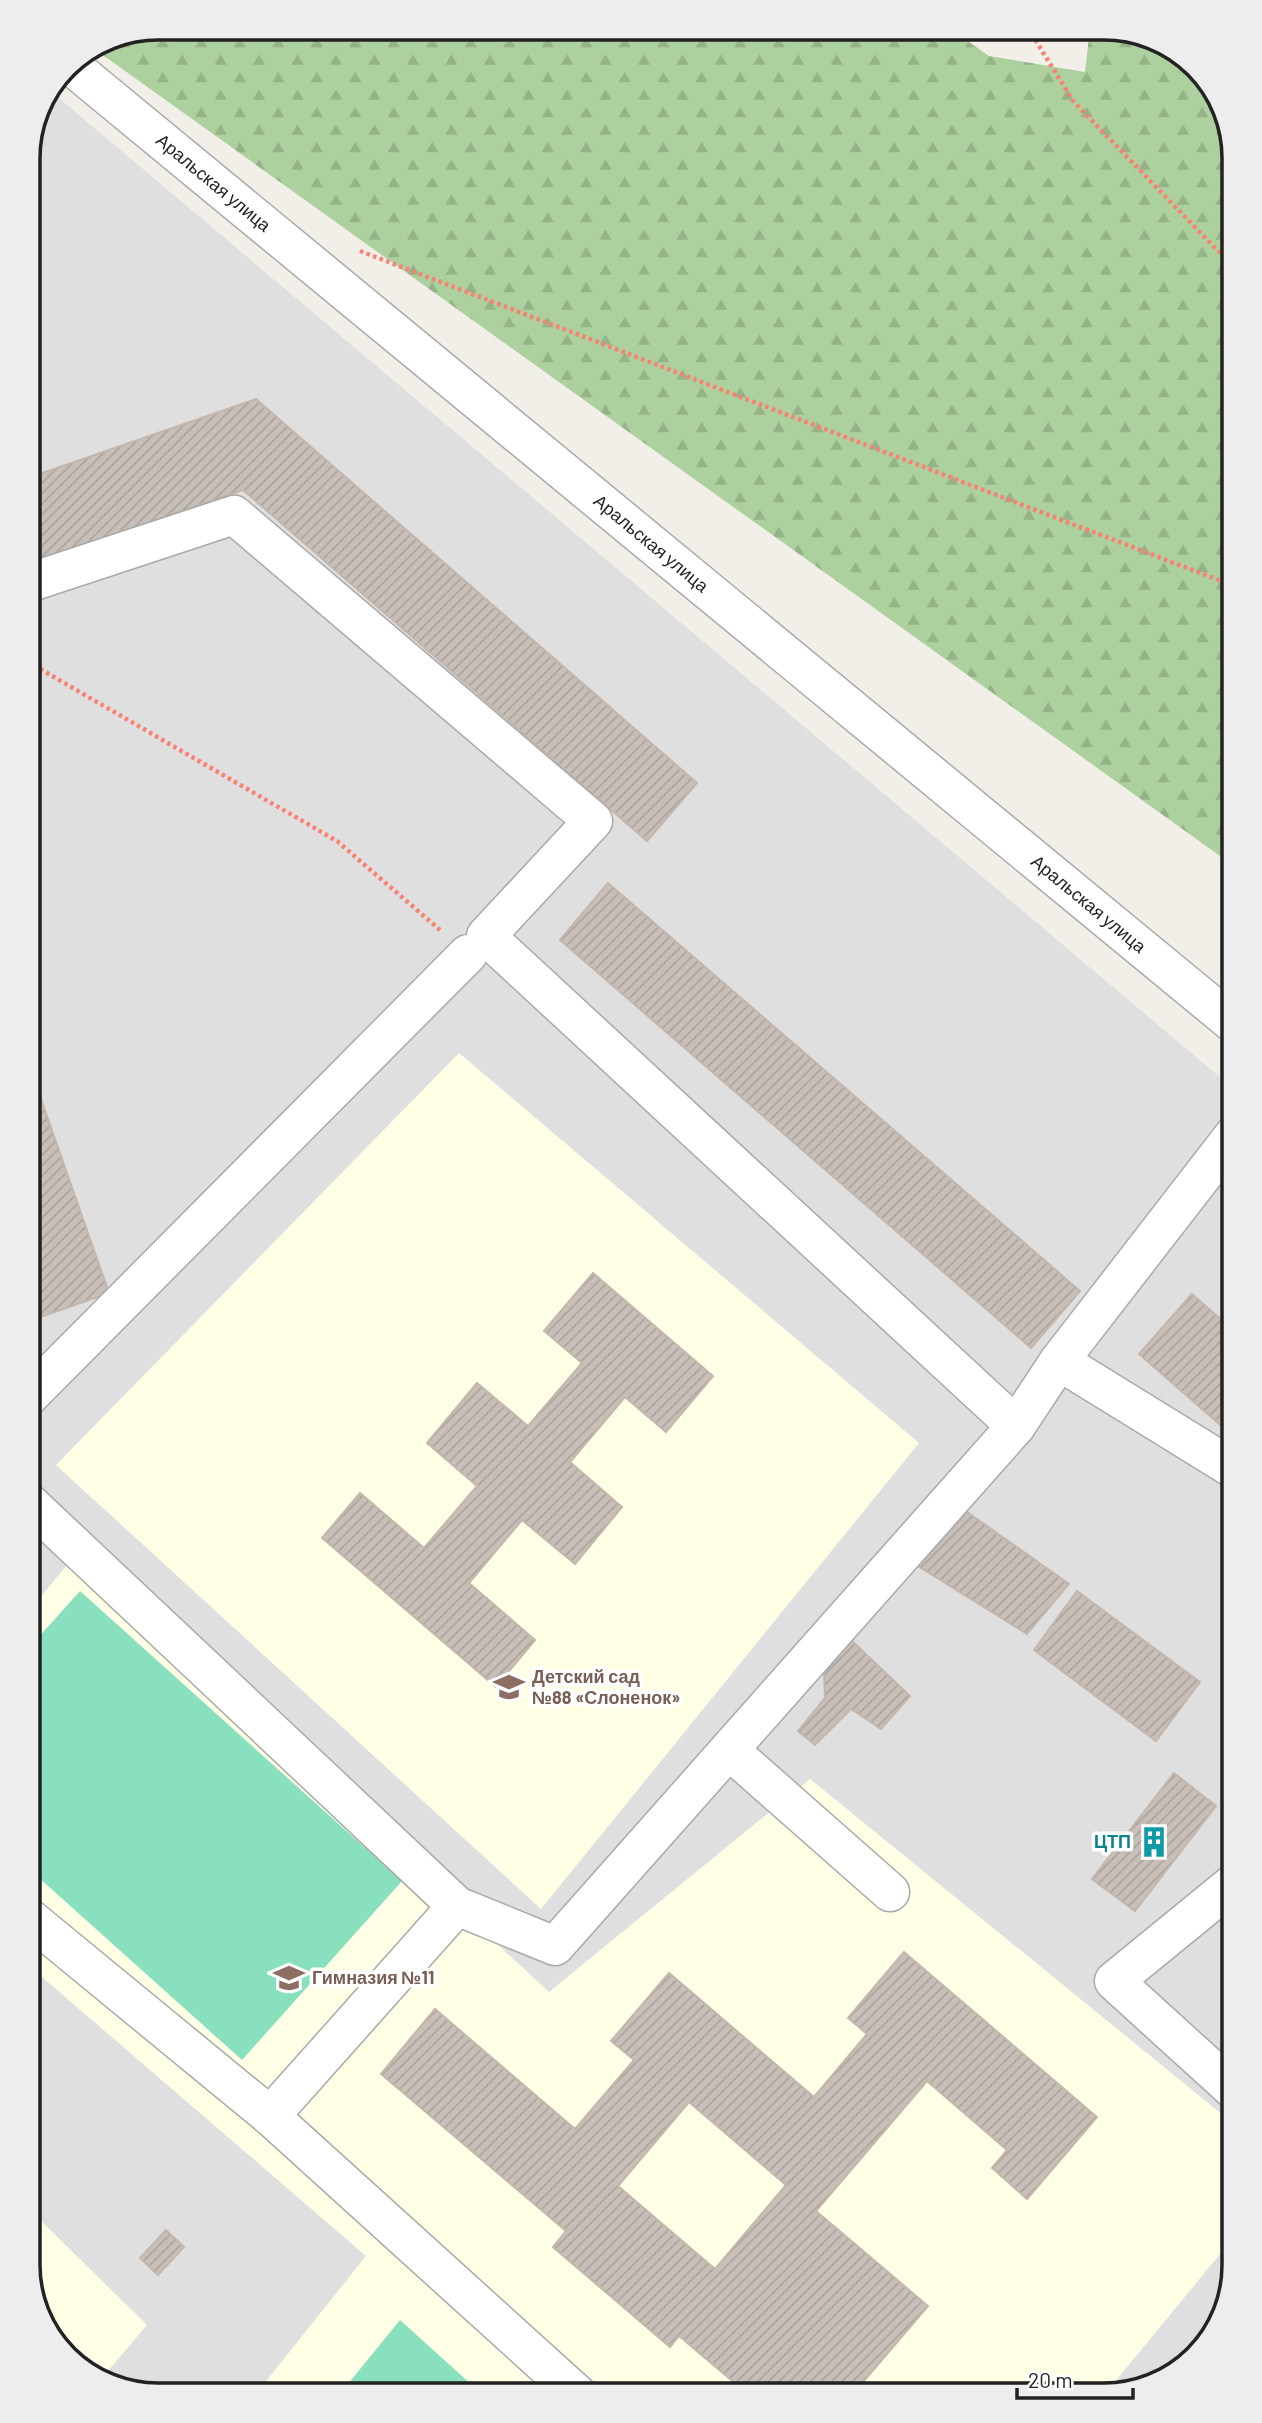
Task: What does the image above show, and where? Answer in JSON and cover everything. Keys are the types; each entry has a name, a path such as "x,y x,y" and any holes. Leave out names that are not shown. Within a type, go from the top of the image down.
{"street":[{"name":"Аральская улица","path":"78,72 1222,1014"},
{"path":"41,579 234,515 593,821 486,936 1016,1426"},
{"path":"40,1384 468,954"},
{"path":"40,1514 457,1906 555,1946 1016,1426 1059,1361 1222,1150"},
{"path":"1059,1361 1222,1462"},
{"path":"729,1750 890,1892"},
{"path":"1222,1893 1114,1980 1222,2079"},
{"path":"270,2116 457,1906"},
{"path":"40,1927 270,2116 564,2382"}],"path":[{"path":"1036,41 1073,101 1222,252"},
{"path":"352,248 1222,581"},
{"path":"41,669 337,841 468,954"}],"shaded area":[{"path":"58,97 1222,1079 1222,2265 1215,2303 1202,2330 1182,2353 1149,2374 1104,2383 151,2382 106,2371 86,2358 65,2337 49,2310 40,2265 41,151 44,128"},
{"name":"Детский сад №88 «Слоненок»","path":"459,1053 919,1443 541,1909 56,1465"},
{"name":"Гимназия №11","path":"76,1554 549,1992 810,1779 1222,2114 1222,2252 1115,2382 265,2382 366,2256 40,1975 40,1597"},
{"path":"40,2220 147,2325 107,2372 75,2348 56,2324 49,2310 40,2265"}],"green space":[{"path":"158,40 967,41 989,56 1085,72 1089,41 1111,41 1142,47 1169,60 1182,70 1206,99 1219,135 1222,158 1222,857 102,55 120,47"},
{"path":"80,1591 402,1881 242,2060 40,1879 40,1635"},
{"path":"400,2320 469,2382 349,2382"}],"building":[{"path":"256,399 697,783 647,841 243,490 41,560 41,474"},
{"path":"608,883 1080,1291 1031,1348 560,940"},
{"path":"41,1098 109,1293 40,1317"},
{"path":"593,1273 713,1376 666,1432 625,1397 570,1462 622,1507 575,1564 522,1520 469,1583 535,1640 496,1687 322,1538 360,1493 424,1548 477,1486 427,1443 477,1383 528,1426 582,1363 544,1331"},
{"path":"1192,1294 1222,1320 1222,1427 1139,1354"},
{"path":"967,1512 1069,1584 1027,1634 918,1566"},
{"path":"1077,1591 1200,1682 1156,1741 1034,1650"},
{"path":"850,1639 910,1696 881,1729 851,1709 815,1745 798,1731 825,1698 824,1671"},
{"name":"ЦТП","path":"1174,1773 1216,1806 1135,1911 1092,1879"},
{"path":"904,1952 1097,2117 1027,2199 992,2168 1007,2150 927,2081 816,2211 928,2306 862,2383 734,2383 679,2336 670,2347 553,2247 566,2231 381,2074 435,2009 575,2129 634,2060 611,2041 669,1973 814,2097 867,2034 848,2018","holes":["689,2102 786,2185 715,2269 618,2186"]},
{"path":"166,2230 184,2247 158,2275 140,2258"}],"place":[{"name":"Детский сад №88 «Слоненок»","path":"509,1687"},
{"name":"ЦТП","path":"1154,1842"},
{"name":"Гимназия №11","path":"289,1978"}]}
